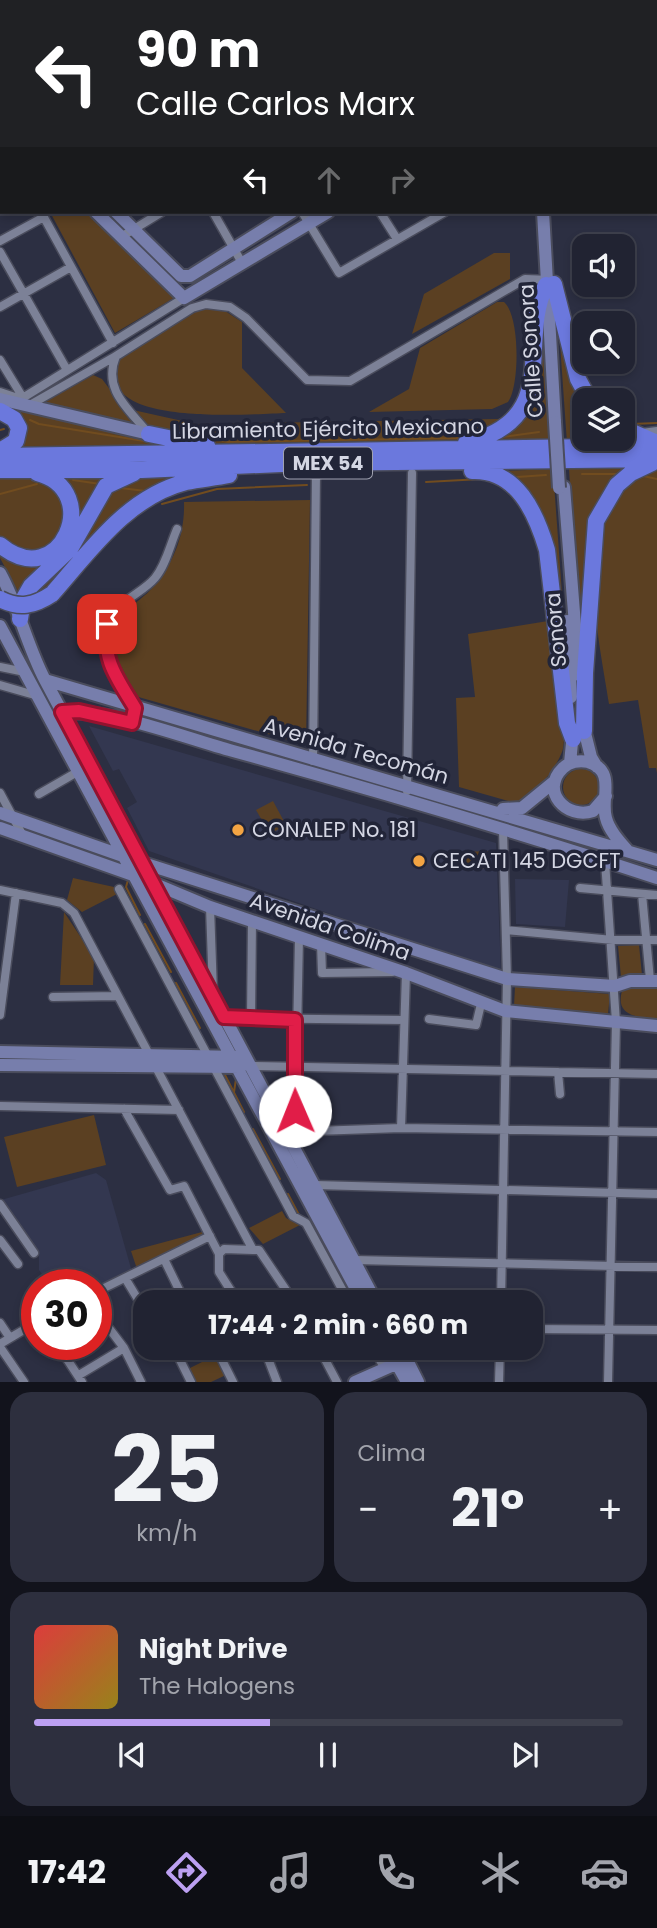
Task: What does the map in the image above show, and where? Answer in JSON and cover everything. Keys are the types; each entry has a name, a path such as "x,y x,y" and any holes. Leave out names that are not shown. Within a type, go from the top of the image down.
{"highway":[{"path":"550,282 583,388"},
{"path":"440,448 484,437 498,430 518,412 534,376 539,299 550,282"},
{"path":"0,411 14,419 19,428 16,441 0,454"},
{"path":"149,434 316,473"},
{"path":"635,434 657,445"},
{"name":"Libramiento Ejército Mexicano","path":"0,470 142,470 252,459 440,448 657,445"},
{"name":"Libramiento Ejército Mexicano","path":"0,454 252,459 657,460"},
{"path":"579,735 596,521 617,485 631,473 657,460"},
{"path":"0,599 23,607 38,603 52,594 108,530 157,493 186,482 233,475 486,470 539,461"},
{"path":"0,545 13,554 41,558 57,548 69,531 71,513 59,484 48,475 21,469"},
{"path":"20,619 23,600 31,586 81,534 106,486 142,470"},
{"path":"486,470 506,479 528,500 540,528 547,550 567,723 579,735"}],"street":[{"path":"0,241 43,214 113,343"},
{"path":"98,214 184,298"},
{"path":"118,214 181,276 190,276 289,214"},
{"path":"121,237 157,214"},
{"path":"214,214 242,263"},
{"path":"381,214 397,239"},
{"path":"25,403 67,370 242,263 305,218 339,273 441,214"},
{"name":"Calle Sonora","path":"543,214 550,282 562,488"},
{"name":"Calle Sonora","path":"550,282 551,214"},
{"path":"0,252 67,370"},
{"path":"0,307 71,267"},
{"path":"25,403 97,367 192,308 214,304 230,307 246,318 307,380 350,380 525,279 550,282"},
{"path":"111,386 111,368 116,356"},
{"path":"0,360 25,403"},
{"path":"97,367 149,434"},
{"path":"0,392 25,403"},
{"path":"0,399 149,434"},
{"path":"635,431 657,431"},
{"path":"405,801 412,472"},
{"path":"313,773 316,473"},
{"name":"Sonora","path":"562,488 579,735 570,764"},
{"path":"132,723 135,708 111,667 104,644 107,624 113,612 154,580 177,529"},
{"path":"0,573 20,619 30,651 143,863 208,999"},
{"path":"0,626 136,876 219,1019 357,1290"},
{"path":"0,667 25,672"},
{"name":"Avenida Tecomán","path":"45,681 657,860"},
{"path":"0,685 38,696"},
{"name":"Avenida Tecomán","path":"62,712 79,711 132,723 313,773 657,878"},
{"name":"Sonora","path":"579,735 606,780 603,844 605,860"},
{"path":"478,806 522,808 555,781 561,771 570,764 584,761 597,767"},
{"path":"39,794 79,771"},
{"path":"555,781 559,830 569,850"},
{"path":"0,793 23,836"},
{"path":"556,796 567,810 585,814 601,806 606,796"},
{"name":"Avenida Colima","path":"0,813 143,863 507,979 615,986 653,980"},
{"path":"605,818 615,837 628,851"},
{"path":"99,848 106,838 109,826"},
{"name":"Avenida Colima","path":"0,828 252,921 404,972 481,1004 505,1011 657,1026"},
{"path":"501,1290 507,979 503,830"},
{"path":"605,860 616,1022 608,1266 608,1382"},
{"path":"580,888 657,895"},
{"path":"119,889 293,1216 306,1223 342,1290"},
{"path":"0,890 62,903 74,913 253,1250"},
{"path":"0,1015 16,893"},
{"path":"642,894 653,980"},
{"path":"208,999 210,906"},
{"path":"251,1018 252,921"},
{"path":"506,930 612,940 657,940"},
{"path":"299,937 291,1132 295,1147 370,1290"},
{"path":"320,944 322,973 404,972 401,1128"},
{"path":"53,997 118,996"},
{"path":"429,1019 476,1025 481,1004"},
{"path":"219,1019 404,1020"},
{"path":"0,1052 153,1061 241,1062 295,1069 657,1074"},
{"path":"0,1065 153,1061"},
{"path":"241,1062 291,1132"},
{"path":"558,1072 560,1094"},
{"path":"0,1106 179,1111"},
{"path":"124,1109 170,1190 184,1186 219,1254 219,1272 230,1290"},
{"path":"291,1132 401,1128 657,1132"},
{"path":"315,1185 657,1194"},
{"path":"0,1204 34,1253"},
{"path":"112,1284 210,1236"},
{"path":"0,1240 18,1264"},
{"path":"219,1254 224,1249 259,1250 286,1290"},
{"path":"164,1259 179,1290"},
{"path":"354,1260 657,1267"},
{"path":"125,1278 133,1291"},
{"path":"0,1323 10,1338"},
{"path":"543,1329 657,1330"},
{"path":"21,1331 0,1345 24,1382"},
{"path":"112,1332 124,1348 141,1382"},
{"path":"68,1360 81,1379 124,1348"},
{"path":"180,1360 191,1382"},
{"path":"222,1360 233,1382"},
{"path":"269,1360 277,1382"},
{"path":"325,1360 337,1382"},
{"path":"355,1382 397,1360"},
{"path":"397,1360 407,1382"},
{"path":"397,1360 418,1382"},
{"path":"499,1382 500,1360"}],"shaded area":[{"path":"51,214 88,214 174,298 115,333"},
{"path":"494,253 510,253 510,279 412,334 424,294"},
{"path":"557,301 572,355 572,374 577,374 581,388 572,388 572,443 567,443"},
{"path":"497,302 504,302 509,309 515,335 515,381 508,402 492,409 369,412 409,389 420,348"},
{"path":"206,308 222,309 242,322 242,368 286,413 191,414 140,404 123,394 116,379 121,358 156,334"},
{"path":"543,310 551,444 481,444 518,418"},
{"path":"93,375 102,379 136,424 43,403"},
{"path":"0,401 195,449 9,451 19,441"},
{"path":"133,410 196,424 498,419 513,412 501,422 463,440 215,444 148,429"},
{"path":"632,467 606,491 582,679 569,469"},
{"path":"657,467 657,773 656,768 649,768 638,700 609,704 594,587 600,528 611,503 628,481"},
{"path":"553,469 568,677 547,535 504,471"},
{"path":"51,473 116,474 100,489 76,536 63,551 27,581 21,597 0,558 0,548 20,558 39,559 56,553 68,541 75,525 75,507 68,489"},
{"path":"192,475 174,481 52,588 29,598 113,485 135,476"},
{"path":"37,477 56,488 65,501 67,515 63,529 54,540 42,548 28,551 14,547 0,536 0,478"},
{"path":"310,500 306,745 135,696 113,656 112,632 120,617 153,587 167,568 180,537 184,502"},
{"path":"548,621 564,726 564,741 559,760 537,789 515,803 459,787 456,698 475,697 468,634"},
{"path":"89,726 496,843 501,973 149,851 127,808 137,802 119,769 113,771"},
{"path":"581,769 593,775 599,787 593,799 581,805 569,799 563,787 569,775"},
{"path":"273,801 286,825 270,834 256,810"},
{"path":"490,851 490,868 461,869 461,852"},
{"path":"73,878 114,887 117,894 82,912 67,900"},
{"path":"515,879 569,880 565,927 516,924"},
{"path":"64,912 94,957 93,985 60,985"},
{"path":"639,945 642,975 621,977 618,946"},
{"path":"633,984 657,986 657,1020 629,1014 622,1006 622,991"},
{"path":"515,987 610,994 608,1014 514,1006"},
{"path":"94,1115 106,1165 17,1187 4,1137"},
{"path":"96,1173 106,1180 132,1272 112,1281 112,1269 39,1269 39,1253 1,1200"},
{"path":"282,1211 286,1218 300,1225 263,1244 249,1228"},
{"path":"202,1232 204,1237 137,1269 131,1251"},
{"path":"206,1360 218,1360 226,1375 211,1382 195,1382 188,1369"}],"waterway":[{"path":"30,420 39,424 144,441"},
{"path":"635,424 657,423"},
{"path":"0,430 4,429"},
{"path":"502,437 539,432"},
{"path":"204,437 228,442 461,438"},
{"path":"582,474 617,474"},
{"path":"517,477 546,475"},
{"path":"643,476 657,479"},
{"path":"426,482 481,479"},
{"path":"73,480 100,484"},
{"path":"0,494 37,484"},
{"path":"162,504 217,489 307,485"},
{"path":"120,488 146,491"},
{"path":"128,880 126,887 140,915"},
{"path":"145,924 171,972"},
{"path":"176,983 200,1028"},
{"path":"224,1073 244,1112"},
{"path":"234,1092 236,1079"},
{"path":"253,1129 280,1179"},
{"path":"288,1194 299,1215"},
{"path":"309,1222 347,1290"}],"place":[{"name":"CONALEP No. 181","path":"238,830"},
{"name":"CECATI 145 DGCFT","path":"419,861"}],"route":[{"path":"107,624 104,644 111,667 135,708 132,723 79,711 62,712 224,1017 295,1020 295,1111"}]}
